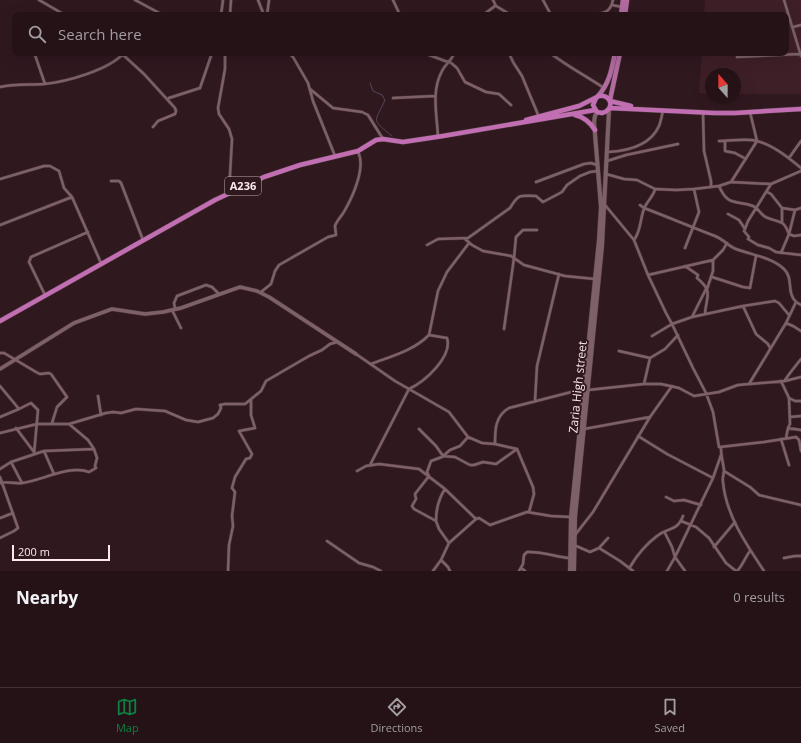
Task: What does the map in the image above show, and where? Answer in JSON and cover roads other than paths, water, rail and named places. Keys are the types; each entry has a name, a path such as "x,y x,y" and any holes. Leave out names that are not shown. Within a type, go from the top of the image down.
{"highway":[{"path":"511,124 579,106 604,96 610,101 621,104 663,110"},
{"path":"596,98 593,103 596,111"},
{"path":"610,101 610,109"},
{"path":"383,139 403,142 567,115 596,111 602,113 610,109 663,110 703,113 801,109"},
{"path":"567,115 585,118 595,130"},
{"name":"A236","path":"0,321 46,296 101,263 252,182 282,171 358,151 376,140 383,139"}],"main road":[{"path":"623,0 625,12"},
{"path":"622,12 627,0"},
{"path":"596,98 604,88 610,74 614,56"},
{"path":"610,101 619,56"},
{"path":"605,205 610,109"},
{"path":"596,111 594,118 598,171"},
{"name":"Zaria High street","path":"574,571 574,537 584,429 585,390 601,212 598,171"},
{"name":"Zaria High street","path":"570,571 571,517 602,246 605,205"}],"street":[{"path":"39,0 60,12"},
{"path":"135,0 155,12"},
{"path":"221,12 223,0"},
{"path":"230,12 231,0"},
{"path":"258,0 264,12"},
{"path":"267,12 269,0"},
{"path":"393,0 399,12"},
{"path":"493,0 496,6 506,12"},
{"path":"543,0 549,12"},
{"path":"606,12 611,8 613,0"},
{"path":"784,0 788,12"},
{"path":"612,5 624,7"},
{"path":"487,12 496,6"},
{"path":"789,15 800,46 801,55 789,55"},
{"path":"793,27 801,25"},
{"path":"35,56 45,84"},
{"path":"0,87 45,84 70,79 88,74 110,64 120,56"},
{"path":"125,56 168,98 176,108 176,112 158,120 153,127"},
{"path":"168,98 200,88 211,56"},
{"path":"225,56 225,69 218,108 219,114 227,125 232,139 229,193"},
{"path":"292,56 301,70 336,157"},
{"path":"432,56 450,62 457,68 465,82 486,92 499,94 511,105"},
{"path":"438,137 435,96 436,90 441,72 453,56"},
{"path":"510,56 522,76 539,116"},
{"path":"554,56 604,88"},
{"path":"737,57 769,56"},
{"path":"309,89 333,108 362,112 368,115 383,139"},
{"path":"393,98 435,96"},
{"path":"608,152 630,149 643,144 658,128 663,110"},
{"path":"731,182 757,141 750,112"},
{"path":"703,113 704,151 711,187"},
{"path":"719,141 745,140 764,143 801,168"},
{"path":"724,141 725,151 735,153 747,159"},
{"path":"788,158 801,141"},
{"path":"607,161 626,155 678,144"},
{"path":"261,292 271,284 276,269 279,265 328,237 336,235 334,226 354,192 360,171 360,156 358,151"},
{"path":"536,182 579,166 591,163 597,164"},
{"path":"0,179 44,166 50,166 59,171 64,188 72,197 101,263"},
{"path":"427,245 438,239 468,238 510,208 513,201 521,196 536,196 543,202 562,192 567,185 580,176 598,171"},
{"path":"606,174 624,179 637,180 654,189 676,190 719,186 731,182 771,184 801,171"},
{"path":"111,181 119,180 121,183 143,240"},
{"path":"745,229 748,221 771,184"},
{"path":"719,186 725,196 731,201 757,208 766,217 782,223 786,227 789,234 794,236 801,235"},
{"path":"634,240 637,236 644,208 654,193 654,189"},
{"path":"685,248 700,212 694,189"},
{"path":"767,192 771,194 782,208 782,223"},
{"path":"0,225 72,197"},
{"path":"605,205 634,240 648,275 706,393 713,412 724,471 722,480 723,487 731,512 750,551 764,571"},
{"path":"640,205 693,228 716,236 736,249 769,260 786,272 790,280 790,293 796,302 801,305"},
{"path":"782,208 795,210 801,208"},
{"path":"781,253 789,234 795,210"},
{"path":"728,214 739,220 745,229 744,231 749,237 749,240 758,245 781,253 801,255"},
{"path":"504,329 516,237 523,230 537,230"},
{"path":"46,296 29,262 31,257 88,232"},
{"path":"465,238 469,243 483,251 502,254 514,258 524,265 559,274 595,279"},
{"path":"371,364 409,350 429,335 438,291 447,272 469,243"},
{"path":"648,275 713,260 727,243"},
{"path":"712,276 742,287 750,288 756,256"},
{"path":"692,317 707,289 712,276 713,260"},
{"path":"685,266 698,275 696,278 703,283 707,289 709,294 705,314"},
{"path":"535,401 537,366 559,274"},
{"path":"181,328 174,310 174,303 177,296 206,285 212,287 219,294"},
{"path":"0,370 74,324 106,311 114,309 149,314 174,310 240,288 261,292 409,389 449,412 468,437 482,443 495,444 517,449"},
{"path":"265,289 266,295"},
{"path":"652,336 672,324 692,317 742,306 775,301 779,303 789,315"},
{"path":"749,384 786,323 796,302"},
{"path":"742,306 756,334 768,344 770,349"},
{"path":"786,323 801,331"},
{"path":"370,465 409,389 427,378 437,367 443,356 448,343 447,338 429,335"},
{"path":"619,351 650,358 665,349 678,335"},
{"path":"330,344 332,339"},
{"path":"0,433 37,424 69,424 113,412 121,413 136,409 165,411 186,420 198,422 213,418 218,414 221,408 220,405 244,405 261,391 266,381 330,344 338,342"},
{"path":"0,354 4,353 36,372 52,374 67,397 57,407 52,423"},
{"path":"644,384 650,358"},
{"path":"785,381 801,359"},
{"path":"495,444 495,427 502,413 509,408 585,390 644,384 672,386 691,395 719,392 738,386 785,381 801,377"},
{"path":"780,381 789,398 790,424 786,438"},
{"path":"0,386 19,409"},
{"path":"574,537 593,512 638,436 672,386"},
{"path":"98,396 101,415"},
{"path":"789,398 795,401 801,401"},
{"path":"228,571 235,492 232,488 233,483 246,460 250,458 252,454 239,431 255,428 251,415 251,400"},
{"path":"0,416 31,403 38,410 34,453"},
{"path":"790,416 801,416"},
{"path":"584,429 650,417"},
{"path":"1,482 22,483 54,474 84,469 89,472 96,468 94,466 97,460 94,449 88,440 69,424"},
{"path":"16,428 34,453"},
{"path":"788,428 801,430"},
{"path":"419,429 436,446 443,456 456,458 470,465 483,462 496,464 517,449"},
{"path":"638,436 667,454 713,478"},
{"path":"429,476 427,472 431,462 443,456 450,450 460,446 468,437"},
{"path":"720,448 727,445 764,442 796,437 800,440 801,452"},
{"path":"781,439 789,465"},
{"path":"667,571 713,478 721,454 720,448"},
{"path":"0,468 34,453 44,451 94,449"},
{"path":"517,449 533,487 534,494 529,512"},
{"path":"44,451 54,474"},
{"path":"11,462 22,483"},
{"path":"357,471 366,466 379,464 420,469 445,489 476,519"},
{"path":"724,471 760,495 801,505"},
{"path":"429,476 415,494 416,499 412,506 414,509 436,521"},
{"path":"0,477 18,528 0,538"},
{"path":"445,489 441,494 436,512 436,521 449,543"},
{"path":"666,497 674,501 684,500 700,505"},
{"path":"433,571 441,560 449,543 476,519 482,519 490,525 529,512 551,516 571,517"},
{"path":"0,518 13,513"},
{"path":"630,567 646,546 658,536 679,526 683,516"},
{"path":"681,521 690,526 696,527 709,538 726,563 736,571 740,568 742,562 750,551"},
{"path":"714,546 735,522"},
{"path":"665,533 675,557 685,571"},
{"path":"574,545 588,552 593,551 599,548 608,538"},
{"path":"327,542 359,564 373,567 381,571"},
{"path":"670,543 675,546 680,544"},
{"path":"599,548 630,567 633,571"},
{"path":"525,571 520,570 524,564 524,555 527,552 541,552 555,554 559,557 570,558"},
{"path":"784,558 801,556"},
{"path":"441,560 450,571"}],"waterway":[{"path":"370,83 373,91 382,95 385,100 377,117 377,123 392,136"}]}
